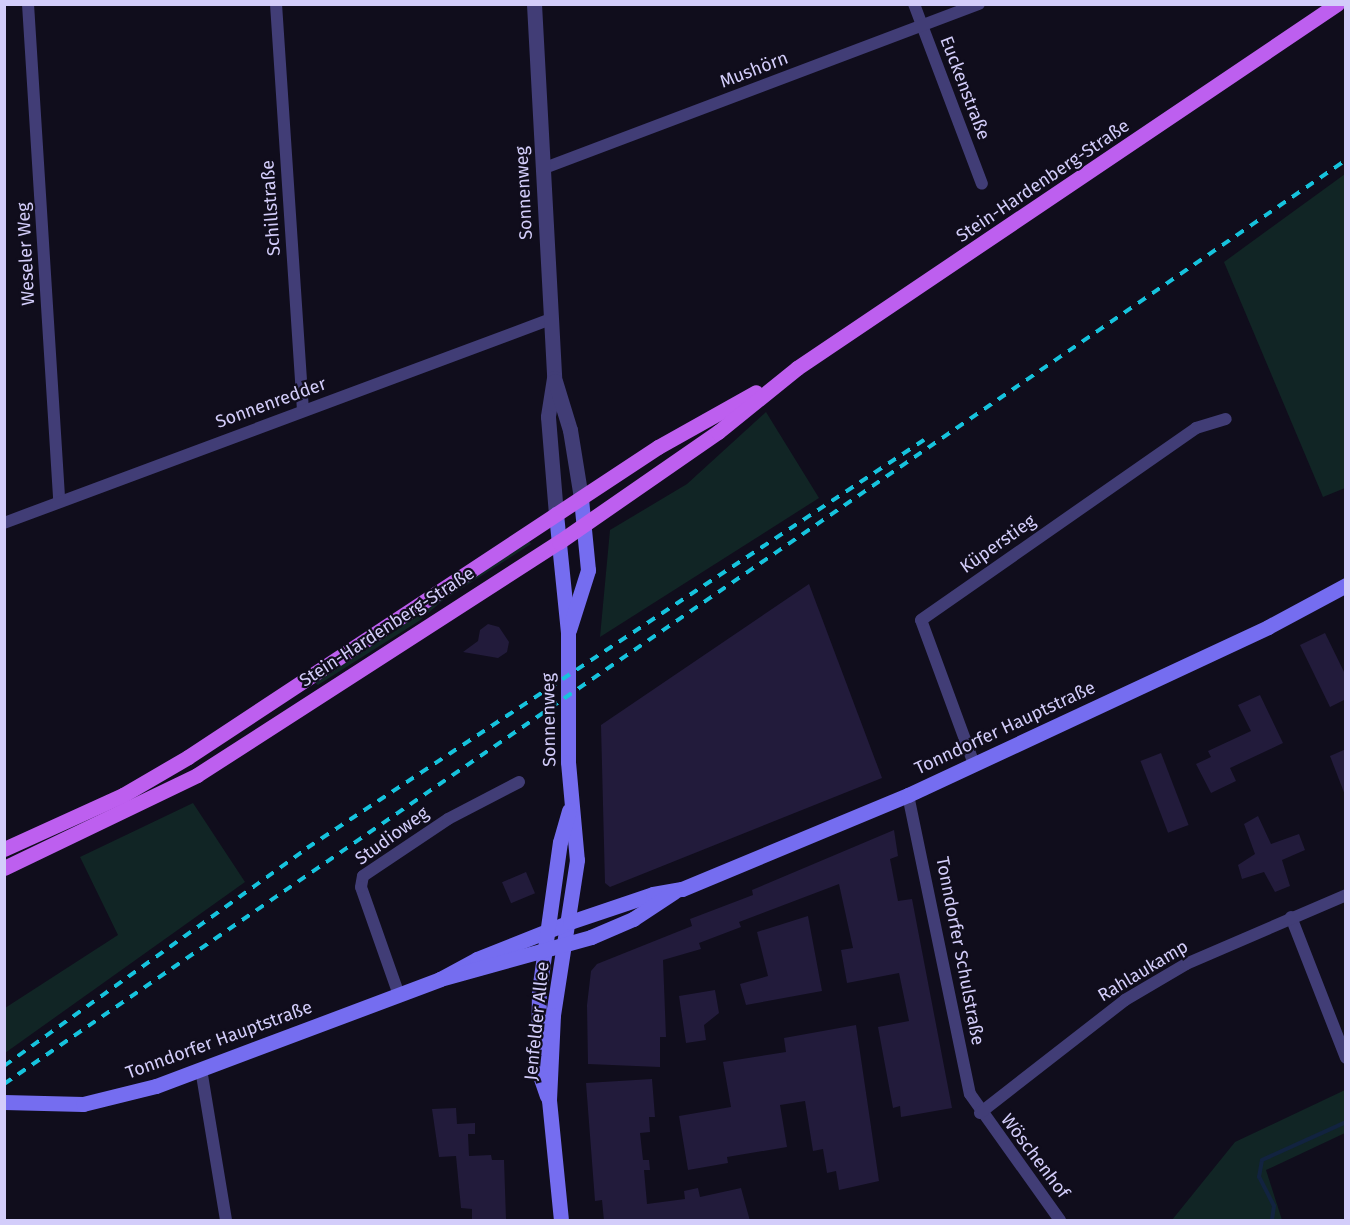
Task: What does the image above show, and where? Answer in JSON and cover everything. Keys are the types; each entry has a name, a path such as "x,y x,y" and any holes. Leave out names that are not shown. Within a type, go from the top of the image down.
{"main road":[{"name":"Stein-Hardenberg-Straße","path":"4,868 197,775 559,542 718,432 770,387 1337,4"},
{"name":"Stein-Hardenberg-Straße","path":"4,849 123,795 188,757 702,419 770,387"},
{"name":"Sonnenweg","path":"568,632 586,583 586,524 581,498"},
{"name":"Sonnenweg","path":"556,514 568,632 570,807 577,860 565,947"},
{"name":"Tonndorfer Hauptstraße","path":"440,979 565,947 633,919 674,892 908,795 1262,630 1346,585"},
{"name":"Sonnenweg","path":"549,932 560,842 570,807"},
{"name":"Tonndorfer Hauptstraße","path":"4,1102 57,1105 110,1099 201,1069 399,995 440,979 477,959 570,922 653,894 674,892"},
{"name":"Jenfelder Allee","path":"549,932 544,953 538,1070 549,1100"},
{"name":"Jenfelder Allee","path":"561,1221 549,1100 554,1016 565,947"}],"street":[{"name":"Weseler Weg","path":"28,4 58,501"},
{"name":"Schillstraße","path":"276,4 303,410"},
{"name":"Sonnenweg","path":"534,4 554,378 548,417 556,514"},
{"name":"Euckenstraße","path":"914,4 982,184"},
{"name":"Mushörn","path":"542,169 979,4"},
{"name":"Sonnenredder","path":"4,523 551,319"},
{"name":"Sonnenweg","path":"554,378 570,430 581,498"},
{"name":"Küperstieg","path":"974,764 921,620 1196,428 1226,419"},
{"name":"Studioweg","path":"399,995 361,885 363,876 448,819 519,782"},
{"name":"Tonndorfer Schulstraße","path":"908,795 965,1074 980,1113"},
{"name":"Rahlaukamp","path":"980,1113 1125,1000 1186,964 1346,895"},
{"path":"1291,917 1346,1058"},
{"path":"201,1069 226,1221"},
{"name":"Wöschenhof","path":"980,1113 1060,1221"}],"green space":[{"path":"1345,174 1345,488 1323,497 1224,262"},
{"path":"766,412 819,498 600,637 610,530 687,484"},
{"path":"528,540 531,544 442,601 419,621 318,685 314,682"},
{"path":"193,803 245,882 5,1053 5,1008 118,935 80,857"},
{"path":"1345,1090 1345,1133 1266,1170 1282,1220 1172,1220 1235,1142"}],"building":[{"path":"809,584 882,778 610,887 605,883 601,725"},
{"path":"488,624 499,627 509,642 507,652 498,658 463,652 478,641 480,630"},
{"path":"1325,633 1346,676 1346,699 1330,707 1300,645"},
{"path":"1260,695 1283,743 1230,768 1236,781 1211,793 1196,764 1211,757 1208,751 1251,731 1238,705"},
{"path":"1346,749 1346,795 1345,795 1330,756"},
{"path":"1161,753 1189,825 1168,833 1140,761"},
{"path":"1258,816 1271,844 1299,834 1305,850 1282,860 1290,886 1275,892 1264,872 1242,879 1238,865 1255,854 1244,824"},
{"path":"894,830 898,856 890,859 898,901 912,899 952,1108 901,1117 900,1106 893,1108 878,1027 909,1021 899,973 847,983 841,950 853,948 839,884 739,922 741,927 699,943 701,949 663,960 666,1037 660,1037 660,1067 588,1064 587,1005 591,971 597,964 692,926 690,919 753,895 752,890"},
{"path":"526,872 535,893 511,903 502,882"},
{"path":"808,916 822,991 746,1005 740,984 768,976 757,932"},
{"path":"715,990 719,1013 704,1025 706,1040 686,1043 679,996"},
{"path":"856,1025 879,1181 839,1190 836,1171 827,1173 823,1149 813,1151 805,1101 780,1105 787,1147 727,1157 728,1163 688,1170 679,1116 731,1107 723,1062 786,1052 784,1038"},
{"path":"652,1079 655,1117 649,1117 650,1132 640,1133 643,1160 649,1160 650,1170 644,1170 647,1204 685,1199 684,1191 698,1188 700,1197 741,1188 750,1221 604,1221 602,1200 595,1201 586,1083"},
{"path":"456,1108 457,1124 475,1123 475,1134 468,1134 469,1156 491,1155 492,1160 504,1160 506,1219 472,1221 472,1209 461,1208 456,1156 439,1157 432,1109"}],"waterway":[{"path":"1272,1220 1274,1206 1259,1177 1262,1160 1346,1122"}],"railway":[{"path":"4,1084 1346,160"},
{"path":"4,1066 307,848 924,440"}]}
